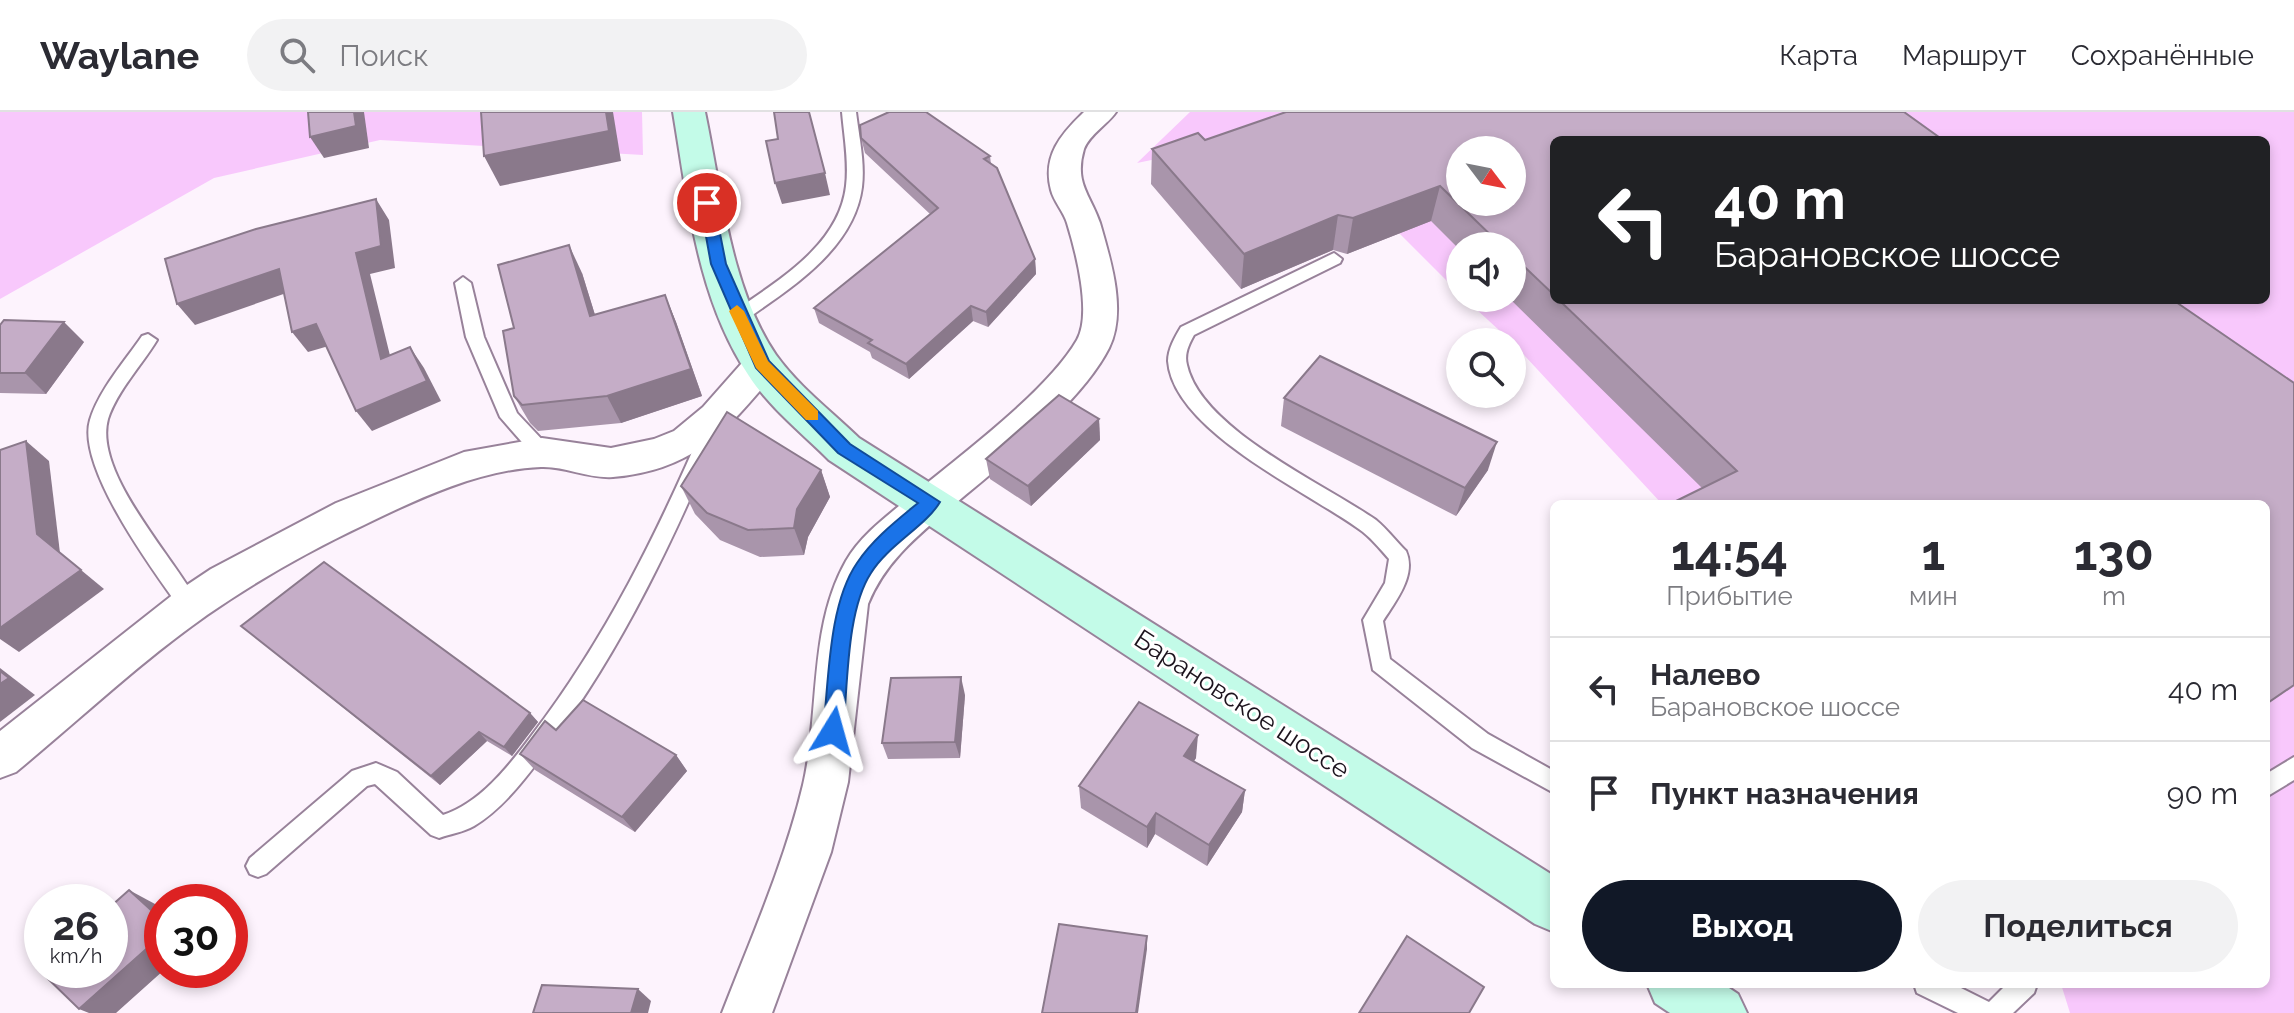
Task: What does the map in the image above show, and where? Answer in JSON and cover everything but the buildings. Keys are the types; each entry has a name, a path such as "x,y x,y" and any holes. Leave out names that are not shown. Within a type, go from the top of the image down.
{"main road":[{"name":"Барановское шоссе","path":"689,112 719,264 739,316 762,364 844,449 931,502 1550,903"},
{"path":"1680,988 1719,1013"}],"street":[{"path":"747,1013 808,852 826,782 848,604 862,570 888,538 1010,435 1061,385 1093,345 1103,316 1083,221 1067,191 1065,165 1071,141 1101,112"},
{"path":"0,758 189,605 225,581 350,514 464,467 542,452 611,463 687,441 716,417 762,364"}],"lane":[{"path":"739,316 794,275 824,248 843,223 853,196 849,112"},
{"path":"1334,259 1187,331 1178,349 1178,368 1204,413 1266,461 1373,528 1399,557 1395,585 1373,620 1380,664 1480,741 1550,781"},
{"path":"463,283 475,337 509,417 542,452"},
{"path":"148,340 98,423 105,471 154,554 189,605"},
{"path":"258,866 360,778 376,773 389,779 439,827 463,821 493,795 543,740 571,701 643,580 716,417"},
{"path":"2270,784 2294,767"},
{"path":"1934,988 1985,1013"},
{"path":"1995,1013 2021,988"}],"shaded area":[{"path":"0,112 642,112 643,155 380,140 214,178 0,299"},
{"path":"1190,112 2294,112 2294,1013 2070,1013 2062,988 2270,988 2270,500 1658,500 1526,357 1526,328 1497,328 1479,312 1526,312 1526,232 1446,232 1446,280 1296,130 1137,163"}],"slow traffic":[{"path":"737,311 762,364 812,416"}],"route":[{"path":"707,203 719,264 762,364 844,449 931,502 888,538 862,570 848,604 833,731"}]}
